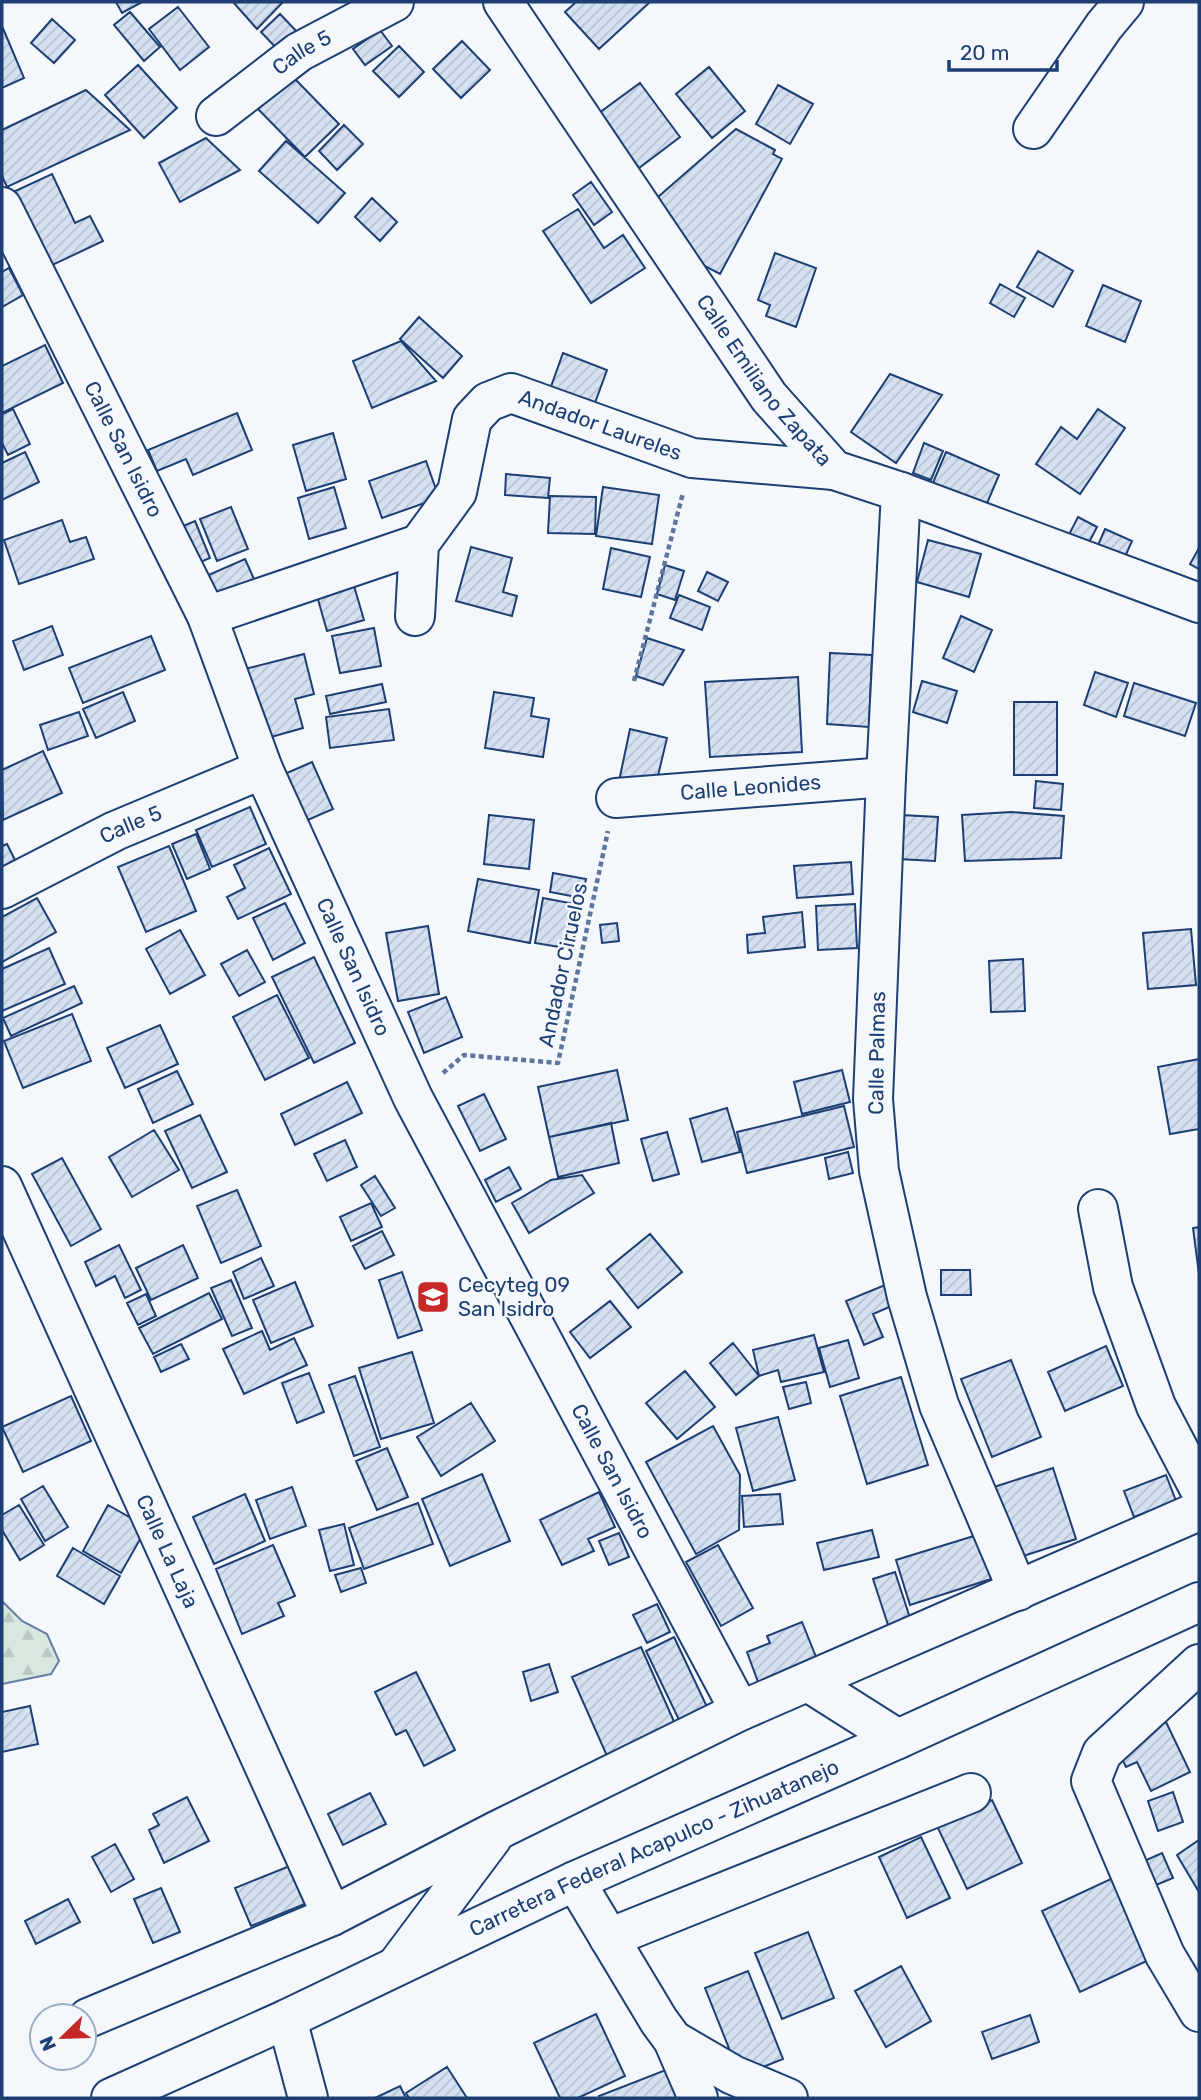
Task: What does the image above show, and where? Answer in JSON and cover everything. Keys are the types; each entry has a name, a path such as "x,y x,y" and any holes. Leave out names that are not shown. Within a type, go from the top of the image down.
{"street":[{"name":"Calle 5","path":"216,116 299,52 394,2"},
{"name":"Calle Emiliano Zapata","path":"503,2 769,397 834,470 901,492 1199,603"},
{"path":"1033,129 1104,26 1125,2"},
{"name":"Calle San Isidro","path":"7,229 207,616 263,769 413,1098 740,1712"},
{"name":"Andador Laureles","path":"419,544 457,492 472,419 488,402 511,393 692,458 834,470"},
{"name":"Calle Palmas","path":"901,492 873,1099 879,1171 906,1297 939,1405 1018,1591"},
{"path":"207,616 419,544 415,616"},
{"name":"Calle 5","path":"2,890 115,831 263,769"},
{"name":"Calle Leonides","path":"616,798 886,777"},
{"name":"Calle La Laja","path":"2,1186 332,1916"},
{"path":"1098,1209 1113,1287 1156,1406 1199,1488"},
{"path":"98,2014 332,1916 498,1830 740,1712 1199,1511"},
{"name":"Carretera Federal Acapulco - Zihuatanejo","path":"111,2098 287,2019 575,1881 898,1739 1199,1602"},
{"path":"1199,1664 1102,1754 1091,1781 1165,1955 1199,2012"},
{"path":"808,1682 898,1739"},
{"path":"609,1938 971,1793"},
{"path":"397,1965 498,1830"},
{"path":"575,1881 673,2040 698,2098"},
{"path":"287,2019 308,2098"},
{"path":"673,2040 733,2075 788,2098"}],"path":[{"path":"634,681 692,458"},
{"name":"Andador Ciruelos","path":"413,1098 464,1055 558,1063 616,798"}],"green space":[{"path":"2,1601 22,1621 47,1634 59,1661 51,1674 2,1684"}],"building":[{"path":"116,2 142,2 122,13"},
{"path":"233,2 283,2 257,29"},
{"path":"576,2 650,2 599,49 565,12"},
{"path":"178,7 209,47 180,70 149,29"},
{"path":"130,12 160,47 144,61 114,25"},
{"path":"280,14 300,35 281,53 261,32"},
{"path":"52,19 75,40 54,63 31,43"},
{"path":"2,26 24,78 2,88"},
{"path":"380,30 392,46 365,65 353,49"},
{"path":"462,41 490,70 461,98 433,69"},
{"path":"399,46 424,72 399,97 373,71"},
{"path":"138,65 177,108 144,138 105,95"},
{"path":"709,67 745,111 712,138 676,94"},
{"path":"292,76 339,124 305,157 258,109"},
{"path":"640,83 680,137 639,168 599,113"},
{"path":"778,85 813,104 790,144 756,124"},
{"path":"86,90 130,130 7,187 2,176 2,130"},
{"path":"344,125 363,144 337,170 319,151"},
{"path":"736,129 775,150 773,154 782,159 720,274 693,260 658,197"},
{"path":"206,138 240,170 180,202 159,163"},
{"path":"286,141 345,193 318,223 259,171"},
{"path":"52,174 75,223 90,216 103,241 46,268 11,193"},
{"path":"591,182 612,212 594,225 573,195"},
{"path":"372,198 397,222 380,241 355,217"},
{"path":"578,209 604,248 623,235 645,268 591,303 543,231"},
{"path":"1038,251 1073,271 1053,307 1017,287"},
{"path":"775,253 816,268 796,327 766,316 770,305 758,300"},
{"path":"9,268 23,295 2,307 2,272"},
{"path":"1000,284 1025,298 1014,317 990,303"},
{"path":"1103,285 1141,301 1125,342 1086,326"},
{"path":"419,317 462,356 443,378 400,339"},
{"path":"401,341 436,381 372,408 353,361"},
{"path":"45,345 63,383 2,413 2,366"},
{"path":"563,353 607,370 592,411 548,395"},
{"path":"890,374 942,395 896,463 851,432"},
{"path":"13,409 30,444 8,455 2,443 2,414"},
{"path":"1098,409 1125,428 1080,494 1036,464 1061,427 1077,439"},
{"path":"237,413 252,450 193,475 186,459 157,471 148,450"},
{"path":"333,433 346,479 306,491 293,445"},
{"path":"924,443 943,451 931,480 913,473"},
{"path":"25,452 39,482 2,500 2,463"},
{"path":"946,452 999,475 985,508 932,485"},
{"path":"426,461 439,498 382,518 369,481"},
{"path":"506,474 550,478 548,498 505,495"},
{"path":"334,487 346,528 309,539 298,498"},
{"path":"603,487 659,495 652,544 596,536"},
{"path":"550,496 596,497 595,534 548,533"},
{"path":"231,507 248,549 217,561 200,519"},
{"path":"1078,517 1097,527 1082,556 1063,546"},
{"path":"62,520 70,542 86,537 94,559 19,584 4,540"},
{"path":"195,521 210,558 186,568 171,531"},
{"path":"1105,529 1132,541 1120,568 1093,557"},
{"path":"928,540 981,554 969,597 917,582"},
{"path":"471,547 512,558 503,592 517,596 512,616 456,601"},
{"path":"611,548 650,557 641,597 603,589"},
{"path":"1199,548 1199,569 1190,564"},
{"path":"245,559 258,588 217,606 204,577"},
{"path":"665,565 684,571 675,600 657,594"},
{"path":"707,572 728,582 718,601 698,591"},
{"path":"354,586 364,620 327,631 317,596"},
{"path":"679,595 710,607 702,630 670,618"},
{"path":"961,616 992,630 974,672 943,658"},
{"path":"52,626 63,655 24,670 13,641"},
{"path":"374,628 381,666 340,673 332,636"},
{"path":"151,636 165,670 83,703 69,668"},
{"path":"647,638 684,650 663,685 636,676"},
{"path":"830,653 872,655 869,727 827,724"},
{"path":"304,654 314,694 295,699 303,728 264,739 245,669"},
{"path":"1095,672 1128,683 1116,717 1084,705"},
{"path":"798,677 802,752 710,757 705,682"},
{"path":"922,681 957,691 947,723 913,712"},
{"path":"1134,683 1196,703 1185,736 1124,716"},
{"path":"382,684 386,702 330,714 326,696"},
{"path":"123,692 135,721 96,738 83,709"},
{"path":"494,692 534,698 531,716 549,719 543,757 485,748"},
{"path":"1014,702 1057,702 1057,775 1014,775"},
{"path":"389,709 394,740 330,748 326,717"},
{"path":"79,712 88,736 48,750 40,725"},
{"path":"630,729 667,738 656,784 618,786"},
{"path":"43,751 62,793 3,820 2,770"},
{"path":"312,762 333,809 301,823 280,776"},
{"path":"1036,781 1063,784 1061,810 1034,808"},
{"path":"250,807 266,844 212,867 196,830"},
{"path":"1011,812 1064,816 1061,858 965,861 962,815"},
{"path":"489,815 534,820 529,869 484,864"},
{"path":"901,815 938,817 935,861 898,859"},
{"path":"196,834 210,869 187,879 172,844"},
{"path":"7,844 19,868 2,877 2,846"},
{"path":"169,846 196,911 146,932 118,867"},
{"path":"269,848 291,894 238,919 227,897 245,888 234,865"},
{"path":"851,862 853,894 797,898 794,866"},
{"path":"553,873 586,879 582,898 550,892"},
{"path":"478,879 539,890 530,943 468,931"},
{"path":"37,898 56,932 2,962 2,917"},
{"path":"543,898 580,905 572,949 535,943"},
{"path":"285,903 305,943 273,960 253,918"},
{"path":"855,904 857,948 818,950 816,906"},
{"path":"802,912 805,947 748,953 747,935 765,933 763,917"},
{"path":"617,923 619,941 602,943 600,925"},
{"path":"428,926 439,994 398,1001 386,933"},
{"path":"1191,929 1196,985 1148,989 1143,933"},
{"path":"180,930 205,975 170,994 146,949"},
{"path":"49,948 65,984 2,1011 2,969"},
{"path":"247,950 265,982 239,996 221,964"},
{"path":"314,957 355,1043 314,1063 272,977"},
{"path":"1023,959 1025,1011 991,1012 989,961"},
{"path":"74,986 82,1003 11,1036 3,1018"},
{"path":"277,995 309,1058 265,1080 233,1017"},
{"path":"446,997 462,1037 424,1053 408,1012"},
{"path":"72,1014 91,1061 23,1088 4,1041"},
{"path":"160,1025 178,1064 125,1088 107,1048"},
{"path":"1199,1059 1199,1129 1170,1134 1158,1067"},
{"path":"617,1070 628,1120 549,1137 538,1087"},
{"path":"842,1070 850,1102 802,1114 794,1082"},
{"path":"177,1071 193,1104 153,1123 138,1089"},
{"path":"347,1082 362,1113 295,1145 281,1114"},
{"path":"484,1094 506,1139 480,1151 458,1106"},
{"path":"844,1106 854,1147 747,1173 737,1132"},
{"path":"727,1108 740,1152 702,1162 690,1119"},
{"path":"200,1115 227,1172 192,1188 165,1131"},
{"path":"611,1123 619,1163 558,1177 549,1137"},
{"path":"154,1130 179,1170 132,1197 109,1157"},
{"path":"667,1132 679,1174 653,1181 641,1139"},
{"path":"345,1140 357,1167 327,1181 314,1154"},
{"path":"848,1152 853,1173 829,1179 825,1158"},
{"path":"62,1158 101,1229 71,1246 32,1174"},
{"path":"509,1167 521,1189 496,1202 485,1180"},
{"path":"582,1175 594,1193 529,1233 512,1203 551,1180"},
{"path":"375,1176 395,1208 381,1216 361,1185"},
{"path":"237,1190 261,1246 221,1263 197,1206"},
{"path":"371,1203 382,1227 351,1241 340,1217"},
{"path":"1199,1227 1199,1274 1193,1228"},
{"path":"382,1231 394,1255 365,1269 353,1246"},
{"path":"650,1234 682,1272 638,1308 607,1269"},
{"path":"119,1245 141,1290 125,1298 115,1276 96,1286 85,1262"},
{"path":"183,1245 198,1278 151,1300 136,1268"},
{"path":"261,1258 274,1286 244,1299 233,1272"},
{"path":"941,1270 970,1270 971,1295 941,1295"},
{"path":"402,1272 422,1330 398,1338 379,1280"},
{"path":"231,1280 252,1328 232,1336 211,1288"},
{"path":"295,1282 313,1326 271,1343 253,1300"},
{"path":"885,1285 894,1305 873,1314 883,1337 864,1345 846,1301"},
{"path":"209,1293 222,1319 153,1354 139,1328"},
{"path":"146,1294 156,1316 138,1325 127,1303"},
{"path":"610,1301 631,1327 590,1358 570,1332"},
{"path":"262,1331 270,1350 294,1338 307,1365 244,1394 223,1349"},
{"path":"814,1335 824,1372 781,1382 778,1370 759,1376 753,1350"},
{"path":"848,1340 859,1378 830,1387 819,1348"},
{"path":"733,1343 759,1376 736,1395 710,1363"},
{"path":"181,1344 189,1359 161,1372 154,1357"},
{"path":"1106,1346 1123,1386 1065,1411 1048,1372"},
{"path":"412,1352 434,1423 381,1439 359,1368"},
{"path":"1011,1360 1041,1437 992,1457 961,1379"},
{"path":"685,1371 715,1407 677,1439 646,1403"},
{"path":"309,1373 324,1412 297,1423 282,1383"},
{"path":"355,1376 380,1447 354,1456 329,1385"},
{"path":"901,1377 928,1465 867,1484 840,1396"},
{"path":"806,1382 811,1403 789,1409 783,1387"},
{"path":"71,1396 91,1441 23,1472 2,1427"},
{"path":"471,1403 495,1441 441,1476 417,1437"},
{"path":"778,1417 795,1480 753,1491 736,1428"},
{"path":"713,1426 740,1475 739,1530 696,1554 646,1462"},
{"path":"387,1448 408,1497 377,1510 356,1461"},
{"path":"1053,1468 1076,1539 1017,1558 994,1487"},
{"path":"482,1474 510,1541 450,1566 422,1499"},
{"path":"1166,1475 1176,1501 1134,1517 1124,1491"},
{"path":"43,1486 68,1527 45,1541 21,1499"},
{"path":"292,1487 306,1526 270,1539 256,1500"},
{"path":"599,1492 615,1527 588,1539 594,1551 562,1565 540,1520"},
{"path":"245,1494 265,1541 214,1564 193,1517"},
{"path":"780,1494 783,1524 744,1527 742,1496"},
{"path":"418,1503 433,1544 364,1569 349,1528"},
{"path":"19,1505 44,1545 20,1560 2,1530 2,1515"},
{"path":"108,1505 147,1527 121,1573 83,1551"},
{"path":"344,1524 354,1565 330,1571 319,1530"},
{"path":"872,1530 879,1557 824,1570 817,1543"},
{"path":"619,1533 629,1557 609,1565 599,1541"},
{"path":"977,1535 991,1579 910,1605 896,1560"},
{"path":"273,1545 295,1596 278,1603 284,1616 242,1634 216,1569"},
{"path":"718,1545 753,1608 721,1626 686,1562"},
{"path":"73,1548 120,1576 104,1604 57,1576"},
{"path":"361,1568 366,1583 341,1592 335,1575"},
{"path":"895,1572 913,1627 891,1634 873,1579"},
{"path":"657,1604 670,1632 647,1643 633,1615"},
{"path":"802,1622 820,1667 761,1690 747,1652 770,1643 767,1636"},
{"path":"674,1637 708,1709 680,1722 646,1651"},
{"path":"641,1647 676,1726 607,1756 572,1677"},
{"path":"549,1664 558,1692 531,1701 523,1672"},
{"path":"416,1672 455,1750 424,1766 406,1730 396,1735 375,1692"},
{"path":"30,1706 38,1744 2,1752 2,1712"},
{"path":"1166,1722 1190,1772 1151,1791 1137,1762 1126,1767 1116,1747"},
{"path":"1173,1792 1183,1822 1158,1831 1148,1801"},
{"path":"370,1793 386,1824 343,1845 328,1814"},
{"path":"187,1797 209,1841 164,1863 149,1830 159,1825 153,1814"},
{"path":"992,1800 1022,1863 967,1889 937,1826"},
{"path":"921,1837 950,1898 907,1918 879,1857"},
{"path":"1199,1840 1199,1892 1177,1855"},
{"path":"115,1844 134,1879 111,1892 92,1857"},
{"path":"1162,1853 1173,1878 1144,1890 1133,1866"},
{"path":"297,1863 312,1901 251,1926 235,1888"},
{"path":"1113,1878 1151,1959 1080,1992 1042,1911"},
{"path":"161,1888 180,1932 153,1943 134,1899"},
{"path":"68,1899 80,1922 36,1944 25,1921"},
{"path":"808,1932 834,1998 782,2019 755,1953"},
{"path":"901,1966 931,2021 886,2047 855,1991"},
{"path":"748,1971 783,2059 740,2076 705,1988"},
{"path":"596,2014 625,2076 578,2098 560,2098 534,2043"},
{"path":"1030,2015 1039,2042 992,2059 982,2032"},
{"path":"676,2066 688,2098 599,2096"},
{"path":"447,2067 467,2098 409,2098 406,2093"},
{"path":"400,2086 406,2098 375,2098"}],"place":[{"name":"Cecyteg 09 San Isidro","path":"433,1297"}]}
